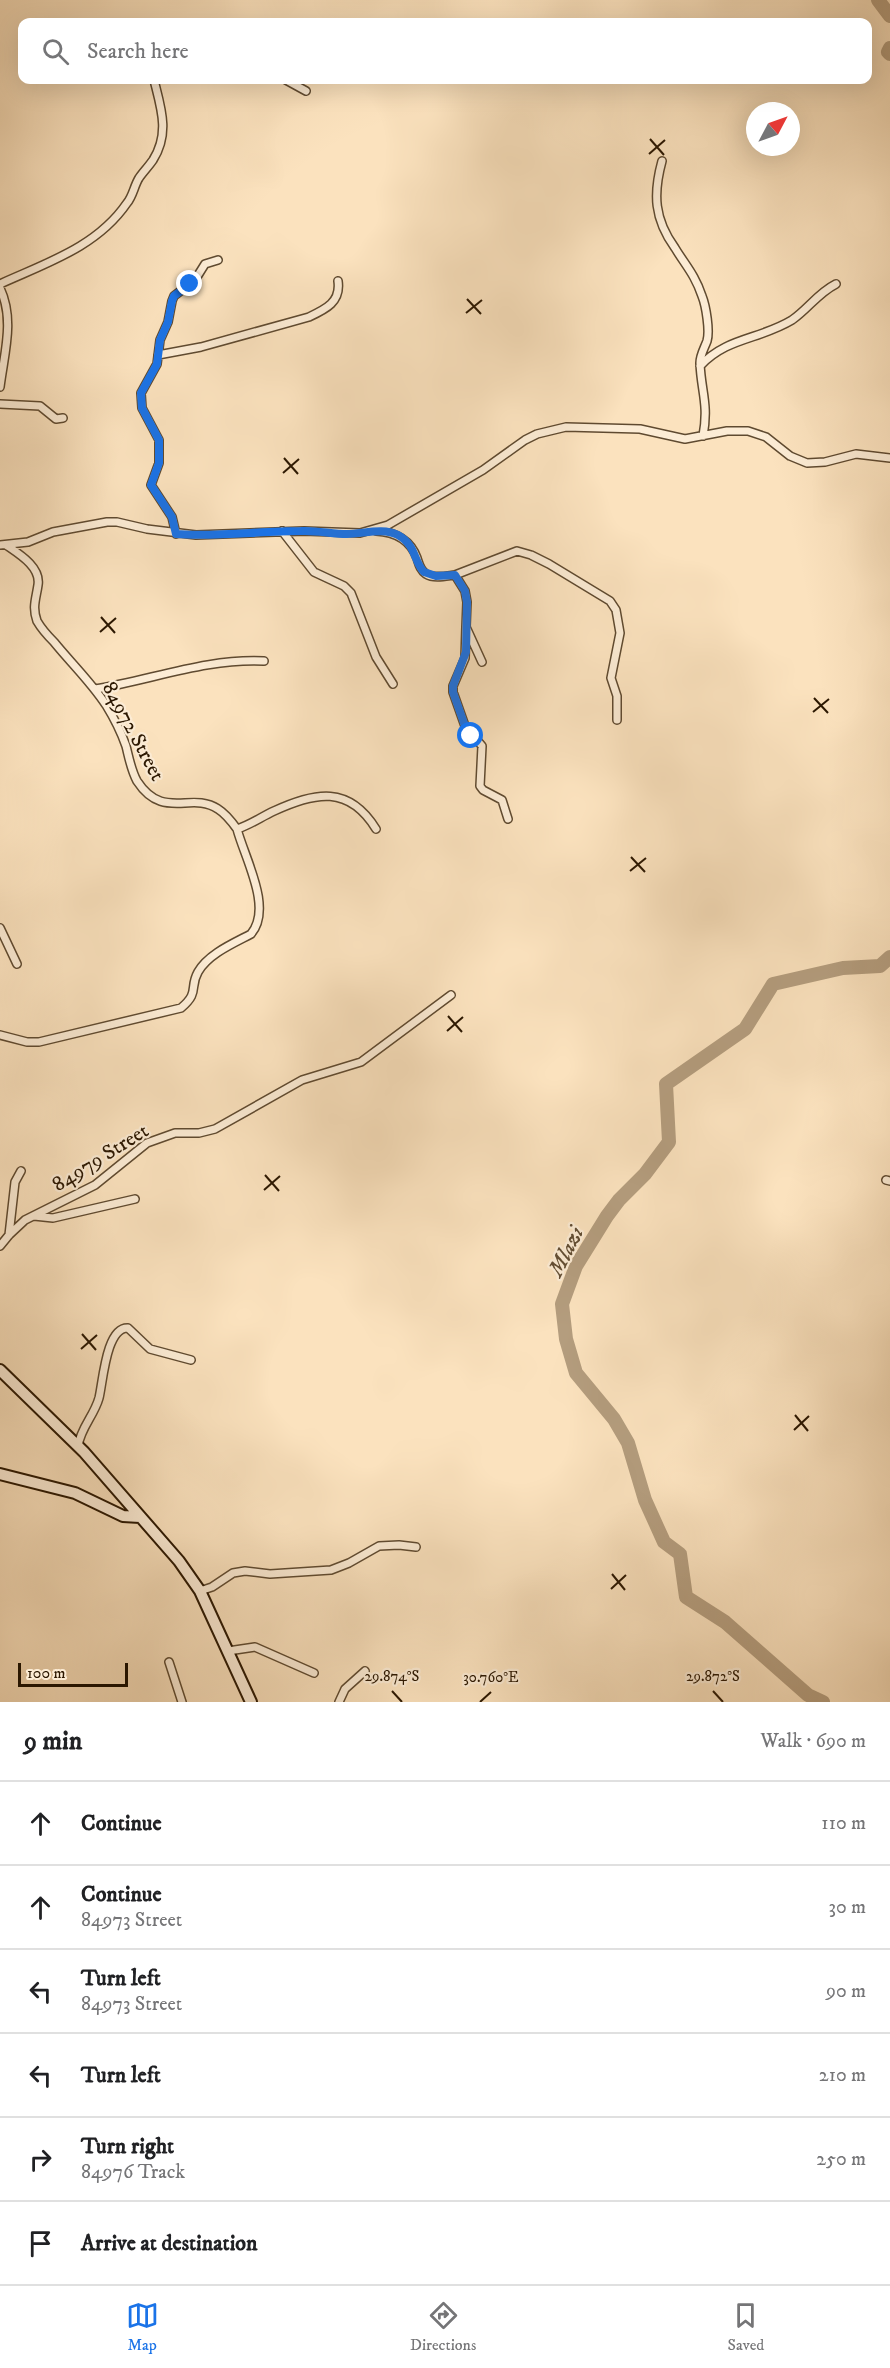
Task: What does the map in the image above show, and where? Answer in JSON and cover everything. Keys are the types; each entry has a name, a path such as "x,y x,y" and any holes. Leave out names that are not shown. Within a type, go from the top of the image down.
{"street":[{"path":"0,387 8,319 0,286 36,270 94,238 123,210 140,177 154,159 164,133 163,114 155,84"},
{"path":"293,84 306,91"},
{"path":"662,161 656,185 658,213 673,246 692,271 703,299 708,334 700,355 706,406 703,436"},
{"path":"176,534 172,517 151,485 159,463 159,440 141,401 141,393 157,364 160,340 168,322 174,296 195,280 205,264 218,260"},
{"path":"158,355 201,347 309,317 325,310 335,301 339,288 338,281"},
{"path":"700,366 715,351 761,335 791,320 822,292 836,284"},
{"path":"0,404 32,404 40,406 56,419 63,418"},
{"path":"373,531 388,525 483,470 525,440 549,430 566,427 640,429 686,439 728,431 748,431 759,434 790,456 807,463 825,462 856,454 890,458"},
{"path":"3,545 28,542 53,532 107,522 176,534 196,535 282,531 344,534 373,531 394,533 401,537 411,547 420,568 427,575 436,576 455,575 517,551 549,564 610,601 616,610 620,633 611,678 617,696 617,720"},
{"path":"282,531 314,572 344,586 355,598 376,657 393,684"},
{"name":"84972 Street","path":"3,545 26,560 38,575 39,583 34,603 38,623 95,689 115,721 136,779 145,792 166,803 200,804 218,809 237,829"},
{"path":"455,575 465,591 467,602 465,658 453,686 454,698 467,731 482,746 480,786 502,800 508,819"},
{"path":"466,627 482,662"},
{"path":"95,689 137,682 209,665 264,661"},
{"path":"0,1035 27,1042 39,1042 181,1008 191,1000 197,973 204,964 257,928 260,905 237,829 274,811 318,795 338,798 357,806 376,829"},
{"path":"0,928 17,964"},
{"name":"84979 Street","path":"0,1246 25,1220 95,1185 147,1143 176,1133 215,1130 302,1080 361,1062 451,995"},
{"path":"9,1235 15,1182 21,1171"},
{"path":"34,1216 53,1218 135,1199"},
{"path":"78,1446 82,1430 99,1399 108,1353 116,1334 121,1330 128,1328 150,1348 191,1359"},
{"path":"0,1371 78,1446 179,1562 200,1591 251,1702"},
{"path":"0,1474 75,1493 123,1516 140,1517"},
{"path":"200,1591 212,1587 232,1573 245,1571 270,1574 331,1570 379,1546 416,1547"},
{"path":"228,1651 255,1647 265,1649 314,1673"},
{"path":"169,1662 182,1702"},
{"path":"339,1702 345,1689 364,1671"}],"waterway":[{"name":"Mlazi","path":"878,0 890,16"},
{"name":"Mlazi","path":"890,48 888,52 890,54"},
{"name":"Mlazi","path":"823,1702 808,1695 725,1622 686,1597 680,1554 664,1542 645,1500 628,1443 614,1419 576,1373 566,1339 562,1304 576,1266 607,1216 619,1200 645,1174 669,1142 666,1084 745,1029 773,984 843,968 880,966 890,957"}],"route":[{"path":"190,284 174,296 168,322 160,340 157,364 141,393 142,408 159,440 159,463 151,485 172,517 176,534 304,531 344,534 384,531 401,537 411,547 420,568 427,575 455,575 465,591 467,602 466,652 453,686 453,692 467,731 471,736"}]}
